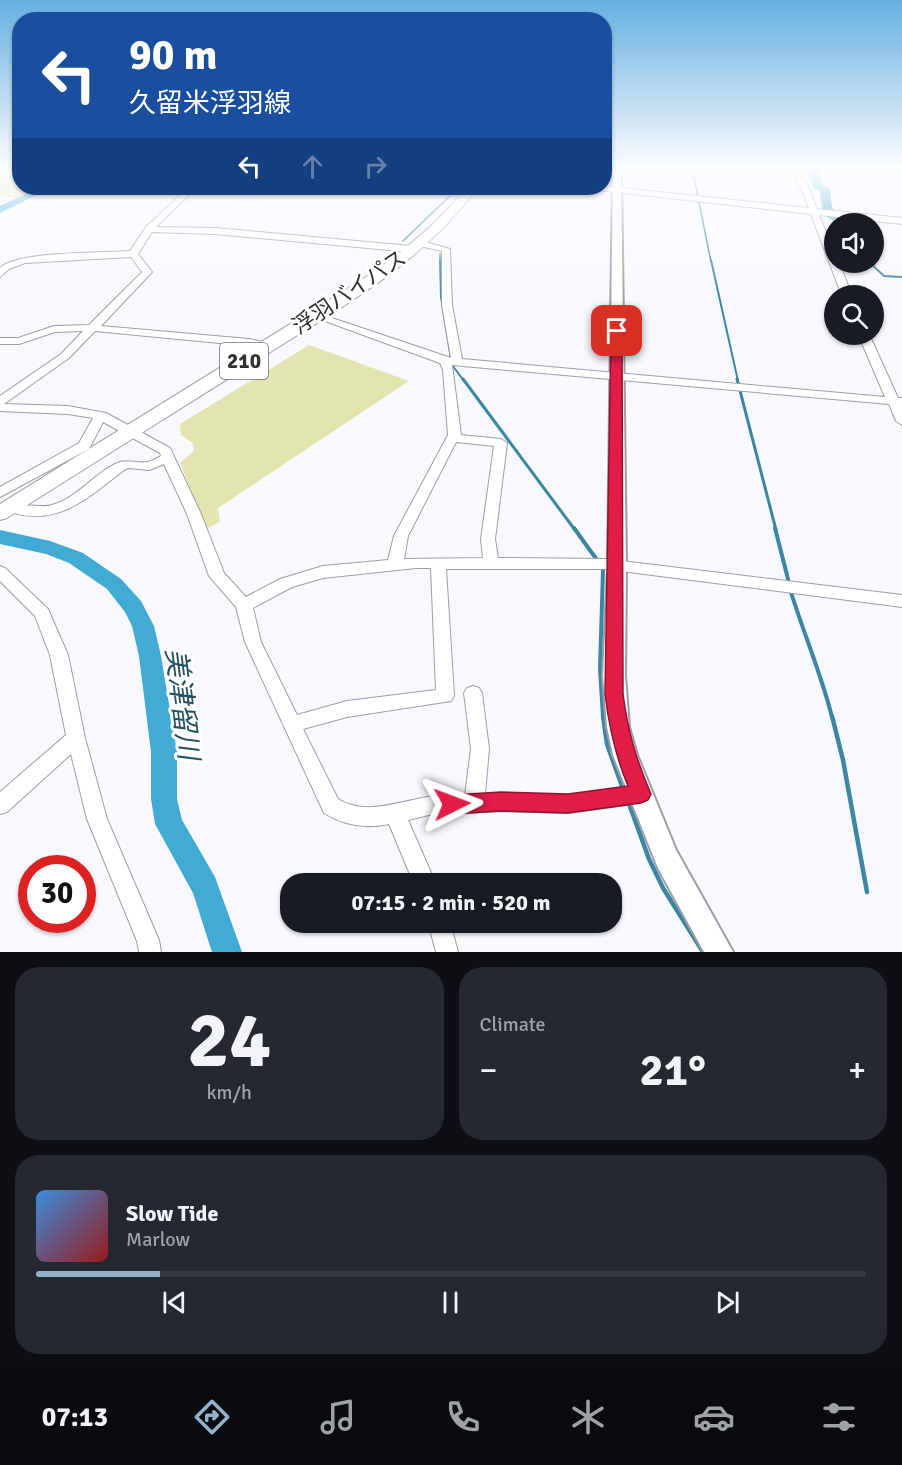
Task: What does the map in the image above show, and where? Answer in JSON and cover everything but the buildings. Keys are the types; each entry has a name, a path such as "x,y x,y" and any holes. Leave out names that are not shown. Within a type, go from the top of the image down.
{"highway":[{"name":"浮羽バイパス","path":"0,513 316,316 415,246 452,211"}],"main road":[{"path":"617,211 616,377 606,565 615,705 632,795 719,952"}],"street":[{"path":"133,254 149,229 167,211"},
{"path":"809,211 901,222"},
{"path":"814,212 843,285"},
{"path":"149,229 216,231 446,249 451,361 449,370 455,438"},
{"path":"2,269 24,260 38,258 133,254"},
{"path":"0,401 65,356 122,300 147,272 133,254"},
{"path":"316,316 451,361 898,402"},
{"path":"0,341 19,341 54,329 92,328 249,342 269,346"},
{"path":"869,345 898,402 902,422"},
{"path":"0,407 87,412 102,416 165,451 194,514 217,576 244,605 253,642 331,806 342,813 374,818 429,806 501,801 568,804 632,795"},
{"path":"0,493 84,446 88,441 92,424 102,416"},
{"path":"395,564 401,536 452,438 455,438 501,443 488,539 491,564"},
{"path":"19,510 42,513 55,510 68,504 119,467 128,464 149,466 169,457"},
{"path":"244,605 297,578 322,572 395,564 438,563 606,565 902,601"},
{"path":"292,724 356,707 445,696 440,646 441,610 438,563"},
{"path":"0,572 42,613 59,655 76,738 97,819 148,940 150,952"},
{"path":"473,693 480,749 474,803"},
{"path":"0,806 76,738"},
{"path":"395,814 420,873"},
{"path":"442,933 447,952"}],"green space":[{"path":"309,345 409,381 218,508 220,522 206,529 180,463 194,451 193,443 181,435 180,424"}],"waterway":[{"path":"403,241 434,211"},
{"path":"701,211 711,262"},
{"path":"440,254 440,260"},
{"path":"440,260 441,297 452,365 464,381"},
{"path":"711,260 738,381"},
{"path":"881,273 884,276 902,277"},
{"path":"463,379 575,530"},
{"path":"737,379 776,530"},
{"path":"574,528 597,560"},
{"path":"775,528 789,583"},
{"name":"美津留川","path":"0,537 50,548 76,558 114,584 133,607 143,626 150,656 164,752 164,799 169,824 205,887 227,952"},
{"path":"601,566 603,570 600,669 603,717"},
{"path":"790,589 832,717"},
{"path":"603,716 607,744 623,789"},
{"path":"832,716 843,760 867,892"},
{"path":"628,801 649,859 663,888 703,952"}],"route":[{"path":"452,804 501,801 568,804 641,794 625,755 618,727 614,694 617,567 615,456 617,331"}]}
